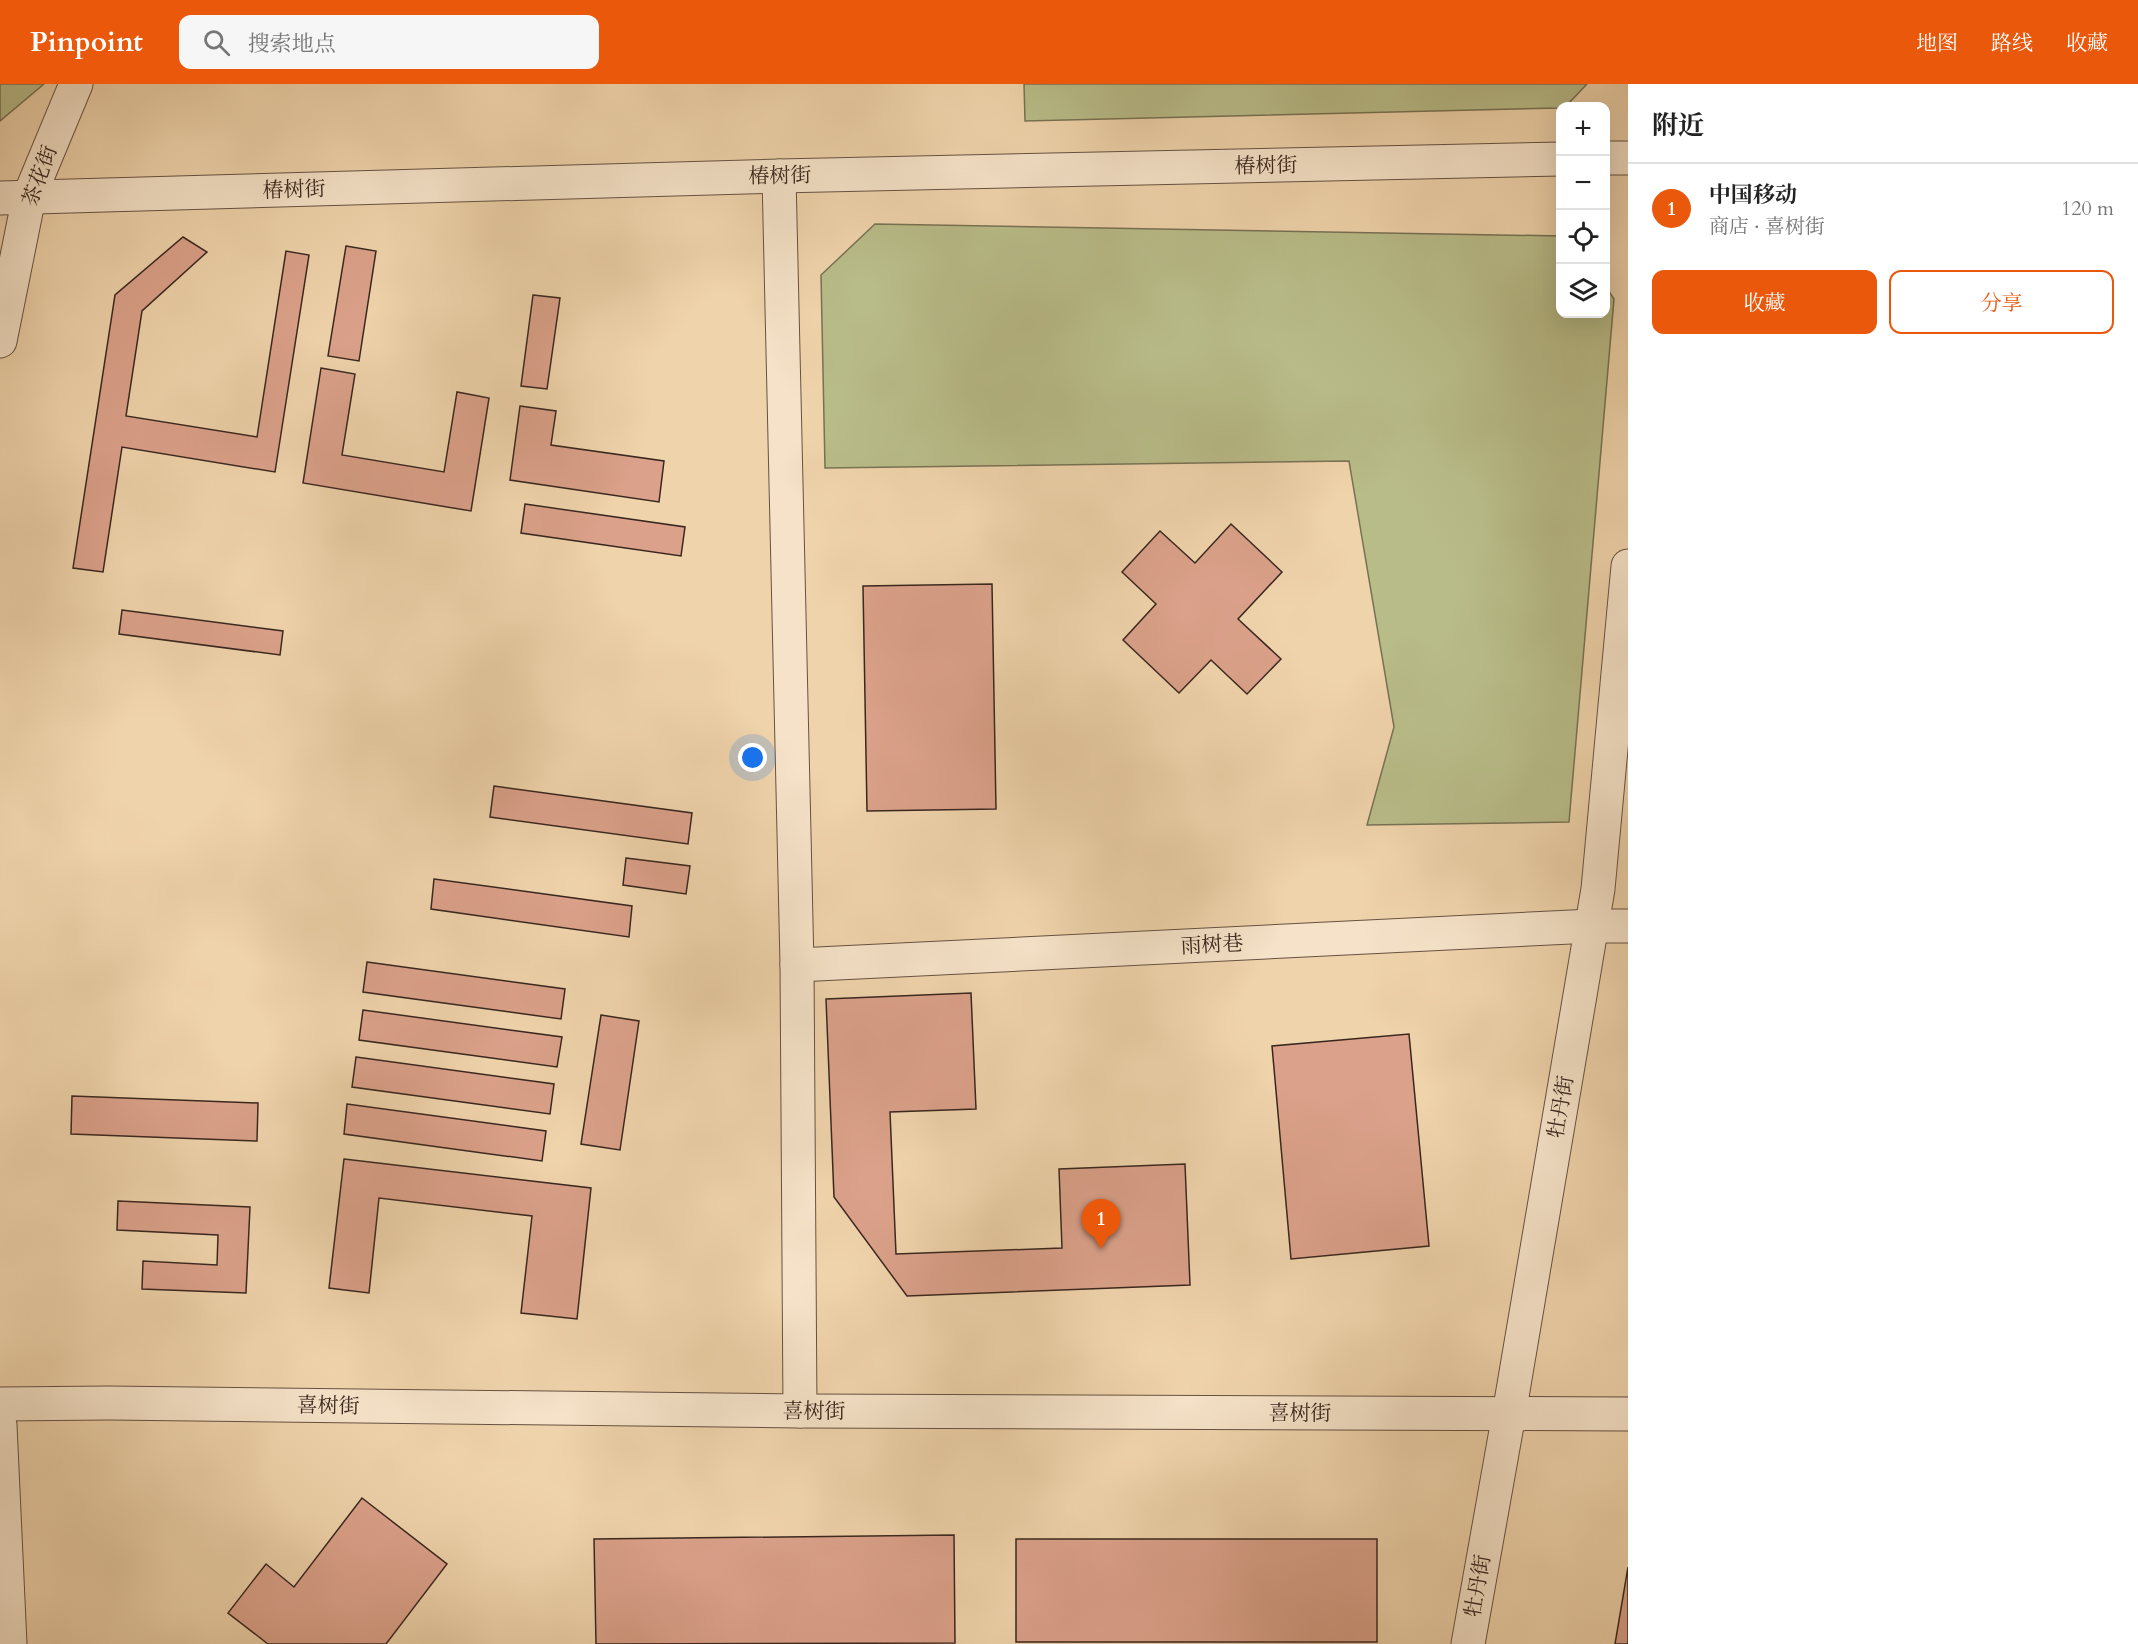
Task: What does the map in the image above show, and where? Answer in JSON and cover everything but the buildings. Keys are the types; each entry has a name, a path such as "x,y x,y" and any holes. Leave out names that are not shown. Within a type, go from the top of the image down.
{"street":[{"name":"茶花街","path":"0,341 15,197 76,84"},
{"path":"1610,158 1628,158"},
{"name":"椿树街","path":"15,197 779,176 1556,159"},
{"path":"779,176 797,965 800,1411"},
{"name":"牡丹街","path":"1468,1644 1598,889 1628,566"},
{"name":"雨树巷","path":"797,965 1628,926"},
{"name":"喜树街","path":"0,1404 109,1403 800,1411 1628,1414"},
{"path":"0,1425 10,1644"}],"green space":[{"path":"0,84 44,84 0,121"},
{"path":"1024,84 1587,84 1570,102 1556,102 1556,108 1025,121"},
{"path":"875,224 1556,236 1556,318 1610,318 1610,293 1614,299 1569,822 1367,825 1394,727 1349,461 825,468 821,275"}],"place":[{"name":"中国移动","path":"1101,1249"}]}
